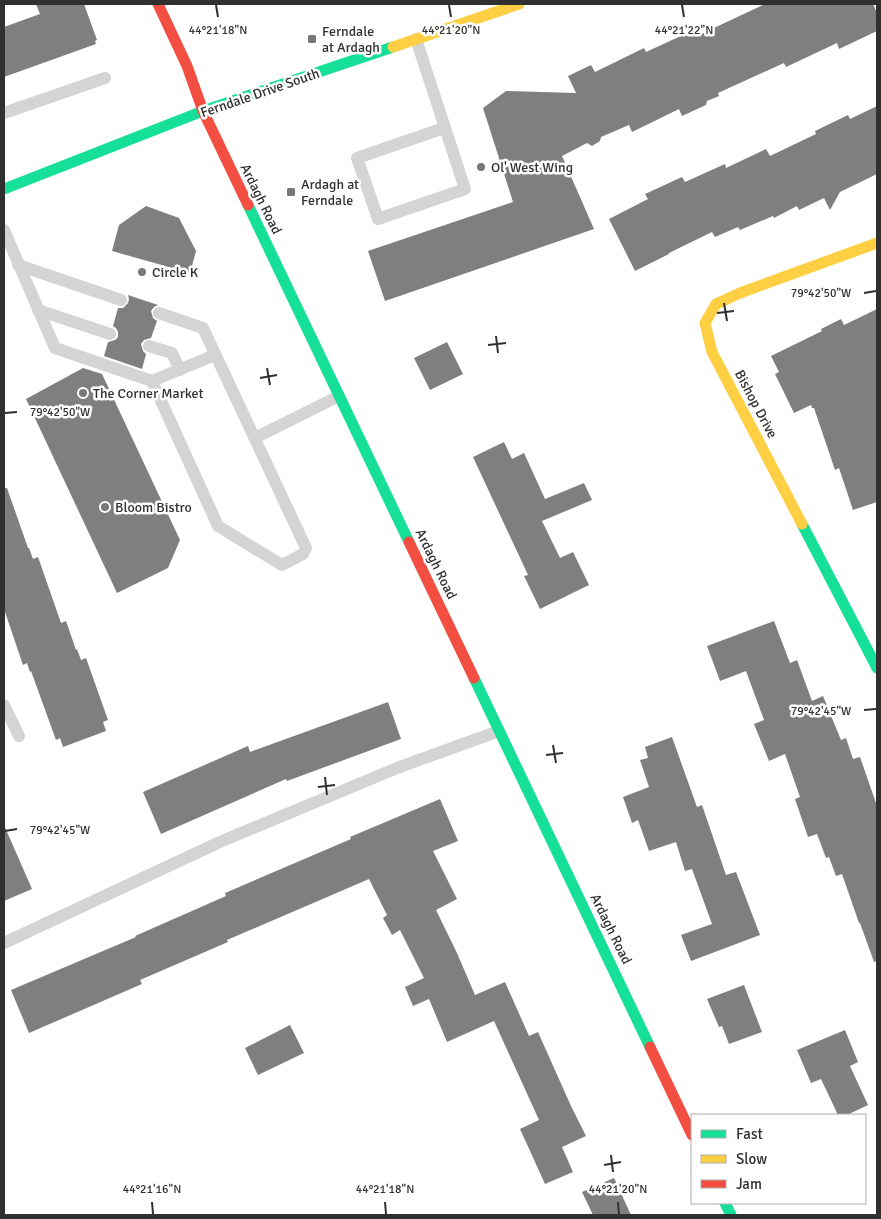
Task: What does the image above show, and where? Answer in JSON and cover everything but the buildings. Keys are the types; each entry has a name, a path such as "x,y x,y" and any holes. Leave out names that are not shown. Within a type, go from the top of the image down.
{"street":[{"name":"Ardagh Road","path":"158,4 187,66 203,112 691,1133"},
{"name":"Ferndale Drive South","path":"4,189 203,112 519,4"},
{"name":"Bishop Drive","path":"877,243 740,293 716,304 705,323 712,352 877,668"}],"lane":[{"path":"416,39 464,189 378,219 357,158 444,128"},
{"path":"4,113 105,78"},
{"path":"4,230 55,348 152,382 215,355"},
{"path":"18,265 121,300"},
{"path":"38,310 110,334"},
{"path":"152,382 218,526 282,565 303,554 306,548 203,328 159,313"},
{"path":"149,346 172,353 180,370"},
{"path":"255,438 339,396"},
{"path":"4,705 18,736"},
{"path":"4,942 222,841 397,768 499,731"}],"traffic: fast":[{"path":"4,189 203,111 393,47"},
{"path":"248,205 409,542"},
{"path":"802,524 877,668"},
{"path":"474,678 650,1047"},
{"path":"726,1204 731,1215"}],"traffic: slow":[{"path":"393,47 519,4"},
{"path":"802,524 712,352 705,323 716,304 740,293 877,243"}],"traffic: jam":[{"path":"158,4 187,66 203,111 248,205"},
{"path":"409,542 474,678"},
{"path":"650,1047 691,1133"}],"place":[{"name":"Ferndale at Ardagh","path":"312,39"},
{"name":"Ol' West Wing","path":"481,167"},
{"name":"Ardagh at Ferndale","path":"291,192"},
{"name":"Circle K","path":"142,272"},
{"name":"The Corner Market","path":"83,393"},
{"name":"Bloom Bistro","path":"105,507"}]}
